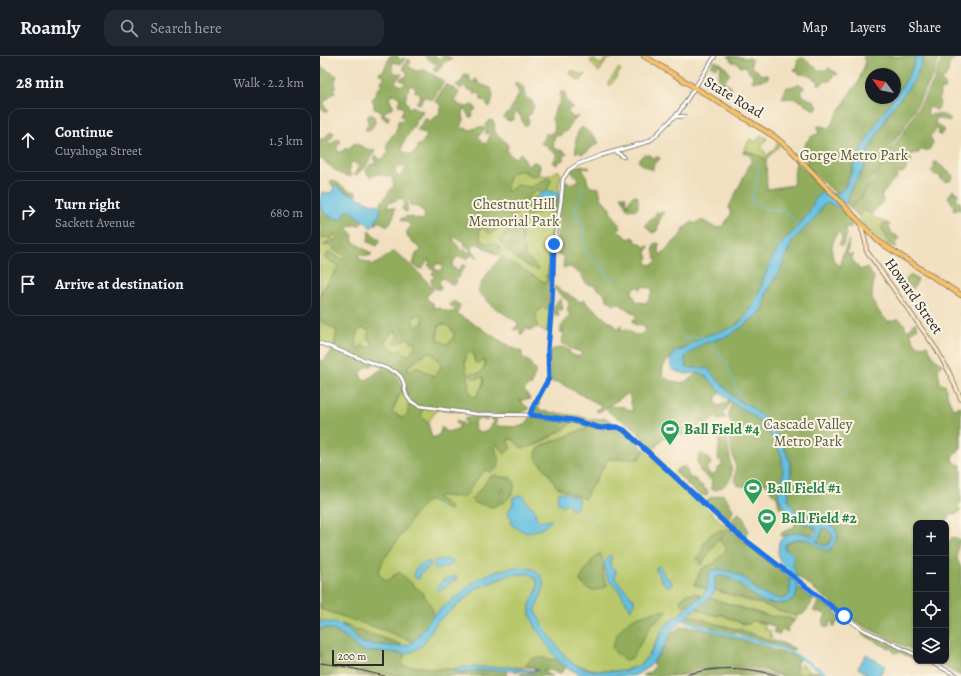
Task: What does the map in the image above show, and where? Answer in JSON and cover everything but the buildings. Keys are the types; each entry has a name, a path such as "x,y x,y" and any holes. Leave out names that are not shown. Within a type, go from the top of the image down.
{"main road":[{"name":"State Road","path":"644,56 775,137 791,150 859,222 885,246 961,295"},
{"name":"Howard Street","path":"859,222 866,244 866,250 940,355 950,372 961,399"}],"street":[{"path":"530,415 549,378 548,349 554,244 561,200 562,183 565,174 570,169 597,157 649,141 674,117 716,56"},
{"path":"674,117 686,116"},
{"path":"614,152 624,157"},
{"path":"320,343 396,372 404,380 407,398 420,406 476,414 530,415 572,420 600,428 617,427 624,430 735,532 798,582 857,626 913,654"},
{"path":"934,664 958,676"}],"green space":[{"path":"390,56 398,56 401,60 403,58 405,59 401,64 393,62 392,70 402,74 395,82 400,86 408,84 400,79 407,76 407,71 404,70 403,67 409,59 411,62 408,66 416,71 425,70 444,82 432,100 424,96 420,104 417,103 417,101 421,95 414,91 416,89 411,85 409,87 405,100 408,104 408,110 412,106 423,111 403,143 402,151 411,155 418,149 417,146 421,144 427,136 425,133 418,131 418,129 425,118 430,121 439,114 442,106 435,101 446,84 459,92 455,100 459,105 467,107 472,105 476,109 472,112 472,117 469,117 465,109 462,110 464,120 461,126 463,129 466,128 470,130 479,127 484,128 478,137 485,144 488,141 490,134 488,133 486,135 486,125 489,120 493,121 495,125 494,130 507,144 507,151 510,155 515,158 521,153 527,164 531,166 531,163 535,162 540,165 539,173 535,177 520,170 510,174 506,189 507,192 517,185 531,187 548,178 551,180 547,191 540,192 539,189 529,196 526,204 518,213 491,234 483,228 479,229 480,239 487,244 495,243 501,249 500,253 497,254 477,243 471,249 465,246 464,241 453,237 462,252 465,249 469,253 470,250 472,250 478,257 474,257 472,255 466,259 458,256 453,262 452,266 458,271 462,265 464,265 465,268 456,280 457,282 453,285 443,278 439,281 441,289 434,287 431,279 435,278 432,274 435,269 439,271 443,268 442,265 437,263 433,270 428,266 430,261 428,260 422,269 413,265 416,254 422,250 407,237 407,231 410,225 401,220 406,216 423,220 425,216 421,210 410,205 411,202 408,200 408,211 405,212 402,209 405,202 401,198 388,203 387,207 395,208 394,216 388,226 380,222 377,222 376,225 375,222 379,216 381,203 394,185 391,175 389,177 379,174 371,177 368,175 366,170 371,164 376,164 374,159 376,155 381,160 388,153 388,141 397,129 398,121 403,120 404,118 401,115 404,108 398,105 400,99 393,94 389,98 394,107 384,112 384,114 389,117 387,121 381,116 379,110 374,109 372,99 375,97 377,90 382,85 381,81 384,76 379,74 380,72 383,72","holes":["400,166 407,167 400,177 395,173 396,168"]},
{"path":"424,56 434,56 440,59 442,56 448,56 448,58 452,59 444,62 437,72 434,71 433,68 439,64 434,63"},
{"path":"608,56 613,57 611,59 608,58 599,72 590,61 592,59 601,65"},
{"path":"728,56 750,58 752,60 752,68 757,70 762,75 766,74 769,77 767,79 752,82 753,75 747,68 745,66 740,67 738,63 732,62"},
{"name":"Gorge Metro Park","path":"863,56 916,56 909,75 901,88 901,68 865,68 865,104 890,104 878,120 857,157 845,185 840,193 836,194 806,166 807,152 804,146 810,138 819,134 817,127 821,126 829,128 852,90 858,83 865,63"},
{"path":"923,56 939,56 934,74 900,134 884,155 882,163 859,200 850,208 845,203 851,188 863,170 868,151 890,111 896,104 901,104 901,97 914,80 921,66"},
{"path":"943,56 956,56 949,64 948,73 945,78 941,79 946,85 945,89 941,89 940,104 938,109 936,111 930,107 928,111 928,116 940,114 951,119 950,121 936,118 935,123 944,130 940,136 937,129 930,136 933,143 929,150 919,150 919,153 911,154 909,156 912,160 910,164 906,166 906,170 904,172 898,174 896,176 897,178 891,182 881,197 884,200 872,214 864,210 860,216 858,216 851,209 873,181 889,151 901,137 933,83"},
{"path":"801,58 806,59 818,70 827,70 828,68 838,75 834,74 830,81 825,81 820,85 818,84 818,79 814,80 809,75 800,74 795,71 794,69 798,67 797,61"},
{"path":"715,61 722,64 730,73 723,81 732,88 731,90 724,87 720,83 718,76 720,76 719,72 721,67 719,65 715,68 711,65"},
{"path":"320,66 337,76 335,82 336,87 334,88 335,92 324,101 325,107 328,111 327,112 320,108"},
{"path":"619,68 621,70 610,86 608,83"},
{"path":"572,70 581,75 583,73 585,75 580,81 570,74"},
{"path":"464,75 469,76 471,82 474,82 475,79 479,84 491,88 493,95 491,106 489,107 486,102 481,100 479,93 473,94 473,90 467,90 463,85 461,89 456,85 462,81"},
{"path":"517,82 525,89 525,97 532,101 534,105 531,114 527,116 529,122 527,125 524,125 520,115 518,114 518,110 511,121 506,120 504,117 509,112 519,94 514,84"},
{"path":"799,84 804,88 801,93 802,95 814,101 818,107 817,109 814,110 797,99 782,98 787,87"},
{"path":"561,91 566,93 565,99 573,107 569,109 568,113 574,118 577,116 578,117 571,123 566,132 562,132 561,135 555,136 554,138 554,148 567,154 563,156 563,160 557,165 553,162 558,154 548,149 547,144 544,145 540,143 545,137 545,134 550,134 554,131 555,127 552,119 556,107 560,103"},
{"path":"370,114 374,116 375,123 370,130 365,130 368,124 367,118"},
{"path":"582,127 595,137 599,143 581,154 579,151 576,153 576,143 578,132"},
{"path":"331,131 334,133 331,139 328,140 331,146 333,142 338,139 341,141 337,146 337,151 341,152 355,143 369,150 375,151 365,168 357,175 354,175 359,166 353,162 350,163 351,167 349,172 352,175 351,177 340,174 320,158 320,139 323,139"},
{"path":"761,135 767,138 761,148 767,156 777,146 777,143 780,145 766,159 744,150 750,139 756,142"},
{"path":"744,150 766,159 767,189 793,185 796,161 827,192 817,197 809,214 798,228 790,234 778,248 770,262 756,299 746,316 732,328 710,335 683,349 678,350 663,367 663,377 676,382 684,382 699,373 705,374 709,377 720,392 716,398 717,406 722,405 729,400 731,401 723,414 726,419 718,420 716,417 706,424 700,423 699,427 687,437 677,433 676,435 663,438 652,452 645,446 647,443 630,425 606,409 597,412 596,410 602,406 558,382 553,383 551,381 549,359 551,350 562,347 570,351 569,353 578,357 582,353 561,343 564,333 563,330 562,333 560,330 566,319 569,317 569,312 567,311 569,303 559,294 553,287 554,286 579,301 582,302 584,299 588,305 605,319 614,324 616,328 622,325 620,330 626,329 635,335 640,335 645,331 645,327 640,324 636,325 633,323 633,320 637,316 618,303 613,305 612,301 608,301 604,293 594,285 586,284 581,275 570,267 563,267 563,256 558,255 558,253 562,251 557,240 557,234 564,183 567,181 571,184 578,181 578,179 571,172 574,168 582,165 590,168 582,169 586,175 588,184 591,187 599,188 601,198 610,208 610,212 615,217 621,228 618,231 629,239 632,237 637,243 641,243 644,247 649,246 646,254 648,257 646,262 647,264 652,265 657,261 653,249 654,245 656,243 660,244 658,247 661,255 681,235 684,228 692,222 695,224 703,221 713,226 722,227 731,215 729,207 752,160 752,158 746,153 743,153","holes":["642,286 653,289 649,299 645,303 637,302 632,293 633,289 637,287 641,289","629,393 633,412 624,407 608,406"]},
{"name":"Chestnut Hill Memorial Park","path":"502,152 532,172 550,175 558,170 561,175 559,200 552,244 551,287 453,229"},
{"path":"643,155 650,155 650,158 660,158 653,165 653,170 644,166 638,161"},
{"path":"935,161 953,176 950,181 945,182 940,178 940,175 935,175 931,171 935,167 933,163"},
{"path":"333,180 348,190 356,192 356,195 355,196 340,189 338,186 333,186 330,182"},
{"path":"953,190 958,194 956,198 957,201 961,203 960,210 956,209 953,211 954,206 948,197"},
{"path":"634,195 638,198 638,207 637,209 628,210 621,196 625,196 628,206 630,199"},
{"path":"535,197 535,203 538,205 545,201 558,201 554,221 552,220 550,213 546,210 527,216 525,215 527,208"},
{"name":"Cascade Valley Metro Park","path":"826,203 840,206 854,221 851,224 851,228 847,227 845,229 846,238 842,246 839,244 842,239 841,234 838,232 832,246 832,256 834,260 841,266 842,256 849,240 847,255 852,254 852,259 860,270 867,267 874,277 872,298 877,309 888,321 898,319 901,321 904,324 905,329 909,330 914,323 916,323 918,328 910,333 917,345 927,345 935,359 942,364 938,370 940,382 945,385 953,409 961,406 961,449 952,456 952,459 956,464 961,465 961,503 957,506 961,510 956,514 953,513 947,520 913,520 913,651 859,624 796,575 792,564 790,551 786,550 784,547 786,545 792,541 803,539 810,541 821,548 830,550 838,537 830,525 823,523 817,518 809,517 796,512 788,499 792,471 790,461 779,437 762,416 749,405 744,404 733,396 707,368 688,368 685,365 685,357 702,344 729,336 757,316 764,308 766,294 778,275 793,240 818,214 823,205"},
{"path":"320,205 326,214 336,219 343,218 345,212 349,210 354,212 360,219 362,219 362,223 360,225 353,225 347,228 352,234 352,241 372,254 369,256 358,255 358,258 374,265 394,251 416,270 434,289 426,297 433,303 434,308 454,312 455,310 450,305 453,301 460,305 457,314 522,352 522,357 531,363 532,367 536,370 531,386 529,385 524,390 530,399 520,400 529,409 516,415 482,414 423,407 421,416 428,423 432,438 439,435 442,427 446,432 455,430 460,427 456,423 457,420 465,425 464,419 476,416 487,418 487,420 478,419 474,422 475,429 482,433 485,432 494,422 494,420 490,419 493,417 496,419 497,426 517,427 525,425 532,415 573,421 566,428 533,446 523,448 520,447 513,439 507,439 511,449 505,454 496,444 499,461 498,468 491,472 485,470 473,484 468,493 463,497 439,496 437,498 447,504 451,509 448,510 433,501 427,501 413,516 383,561 378,573 386,581 399,572 420,591 428,601 434,614 422,633 414,642 320,609 320,360 323,361 331,352 335,351 373,364 372,366 366,367 360,374 362,378 366,380 384,367 334,348 337,331 320,320 320,294 339,266 324,257 329,252 343,260 346,256 334,250 334,248 330,245 324,245 332,240 335,241 338,235 336,234 330,238 323,237 320,241","holes":["421,314 424,322 416,327 412,319 416,315","443,324 450,327 454,334 453,338 448,344 443,343 437,338 439,325","361,328 369,330 367,338 373,343 370,348 362,345 358,349 356,347 357,333","396,331 397,335 395,343 399,343 407,338 416,344 410,355 406,354 400,349 396,352 385,344 384,340 388,339 391,332","428,352 434,355 441,364 440,369 434,376 417,367 408,371 407,367","471,352 474,354 475,363 481,363 482,360 485,361 484,368 479,374 470,374 472,378 483,377 484,380 484,383 476,397 473,397 468,389 465,363 466,357","391,370 401,376 409,400 415,404 413,407 408,404 408,413 403,418 392,412 400,395 402,386"]},
{"path":"864,210 872,214 873,217 889,224 882,225 884,233 891,245 890,247 879,239 859,219"},
{"path":"657,211 658,213 664,213 659,221 657,231 652,233 645,225 652,217 655,216"},
{"path":"519,219 522,221 522,245 525,250 525,256 538,268 538,270 528,266 517,258 502,245 500,241 504,234"},
{"path":"554,221 556,222 552,244 550,309 542,307 536,314 537,327 530,330 526,329 522,334 520,334 519,328 516,330 514,329 518,326 517,322 494,307 478,292 483,279 501,257 546,283 547,279 545,276 548,274 550,258 545,251 550,245 550,232"},
{"path":"884,224 890,224 888,228 892,234 896,235 899,239 893,245 894,246 897,244 895,248 888,243 887,236 881,227"},
{"path":"369,231 380,240 377,246 368,242"},
{"path":"335,234 338,235 335,241 331,240 324,245 330,245 334,248 334,250 346,256 343,260 329,252 324,258 339,266 320,294 320,241 323,237 330,238"},
{"path":"911,275 918,280 913,289 906,282 906,279"},
{"path":"561,298 563,309 561,311 559,308 557,309 559,316 554,316 552,314 552,309"},
{"path":"542,307 550,309 548,333 537,327 535,315"},
{"path":"421,314 424,322 416,327 412,318"},
{"path":"320,320 337,331 334,348 320,343"},
{"path":"443,324 450,327 454,334 453,338 448,344 443,343 437,338 439,325"},
{"path":"361,328 369,330 368,339 373,343 370,348 362,345 358,349 356,347 357,333"},
{"path":"396,331 397,335 402,340 407,338 417,344 410,355 402,351 396,352 385,344 384,340 388,339 391,332"},
{"path":"428,352 434,355 441,364 440,369 434,376 417,367 408,372 407,367"},
{"path":"471,352 474,354 474,360 485,361 483,369 475,374 476,378 483,377 482,385 476,397 473,397 469,391 468,376 465,366 466,357"},
{"path":"405,385 438,409 399,459 496,444 507,439 513,439 523,448 533,446 566,428 573,421 596,427 576,432 542,446 536,458 557,487 584,499 608,459 639,458 645,450 722,523 738,536 703,595 671,620 660,634 648,656 639,666 620,671 601,671 578,666 571,662 560,674 550,670 542,671 532,667 434,669 419,666 407,676 320,676 320,421 379,453 413,407 409,405 408,413 403,418 392,412 402,390 401,388"},
{"path":"732,402 750,413 771,435 782,458 783,476 778,497 805,524 814,527 815,530 812,534 801,533 781,536 781,533 794,527 796,521 779,507 777,497 771,492 767,484 760,483 744,486 737,485 734,480 736,471 729,434 732,432 732,422 728,417"},
{"path":"537,403 540,403 538,407 540,411 578,416 593,420 605,418 616,424 604,427 582,421 536,415 534,414 533,409"},
{"path":"590,427 606,430 624,430 645,450 639,459 608,459 584,499 557,487 536,458 537,450 542,446"},
{"path":"721,432 727,439 732,474 726,483 719,489 714,490 711,489 712,481 700,471 697,460 700,460 698,457 702,453 711,464 706,469 711,475 717,472 717,469 722,464 722,462 718,459"},
{"path":"681,467 685,467 690,478 695,479 700,485 703,486 703,488 707,490 708,493 706,496 693,490 675,471"},
{"path":"497,474 499,477 511,478 515,482 513,492 509,498 501,504 504,492 503,487 500,489 499,504 493,507 475,503 471,499 484,485 488,478"},
{"path":"722,494 726,497 733,509 728,520 707,501 710,498"},
{"path":"739,513 744,519 748,531 745,535 732,523 734,516"},
{"path":"728,528 786,575 791,582 789,595 786,598 780,599 763,594 755,589 746,579 732,572 720,569 711,571 707,589 694,585 703,568 714,563 726,550 726,547 720,542 720,539"},
{"path":"823,528 832,534 833,538 827,546 816,541 820,538"},
{"path":"719,530 724,530 700,565 697,558 702,551 706,540 712,533"},
{"path":"952,537 961,540 957,554 961,567 961,676 939,664 949,664 949,543"},
{"path":"598,554 601,554 602,557 603,574 607,586 592,590 585,587 580,580 592,560"},
{"path":"724,575 734,581 753,597 766,603 788,603 798,590 797,587 806,591 814,598 803,614 793,615 716,590 715,578"},
{"path":"715,588 715,590 729,595 798,615 792,624 792,620 769,616 710,598 714,593"},
{"path":"690,593 700,595 700,597 684,606 680,602 683,597"},
{"path":"710,598 768,616 784,617 793,620 790,626 787,627 788,631 786,632 785,630 782,630 779,635 774,632 775,628 769,624 753,621 749,624 741,623 720,614 719,616 707,613 696,608"},
{"path":"820,601 839,615 837,618 839,621 836,623 835,627 830,621 829,627 824,627 823,623 826,614 813,611"},
{"path":"696,608 719,616 720,614 743,624 753,621 766,624 764,629 770,631 771,638 775,642 753,633 687,616"},
{"path":"668,610 652,624 632,658 626,660 624,659 612,648 616,638 626,623 649,613"},
{"path":"689,615 725,627 741,630 772,642 780,642 795,649 792,650 737,633 728,633 717,630 707,625 686,619"},
{"path":"341,624 401,644 400,647 372,645 360,642"},
{"path":"681,626 696,627 764,645 799,659 796,666 797,674 803,675 809,671 818,672 825,676 781,676 769,671 753,668 731,667 698,670 678,676 643,676 651,671 655,666 653,664 673,632"},
{"path":"327,628 349,640 361,651 405,654 402,663 404,667 416,666 435,669 507,669 506,676 397,675 320,662 320,629"},
{"path":"863,632 866,632 913,655 913,659 899,652 894,653 893,650 862,634"},
{"path":"536,657 558,660 566,667 560,674 550,670 543,670 549,675 553,676 520,676 521,674 531,673 534,669 539,670 526,666 530,660"},
{"path":"320,664 351,669 351,672 339,670 327,676 320,676"},
{"path":"801,664 809,670 808,673 803,675 796,674 796,666 800,667"},
{"path":"353,670 380,676 358,676"},
{"path":"709,670 750,670 777,676 684,676"}],"water":[{"path":"916,56 923,56 921,66 914,80 901,97 901,88 910,73"},
{"path":"889,104 896,104 890,111 868,151 863,170 851,188 846,203 838,207 828,203 823,205 815,219 793,240 780,271 766,294 764,308 757,316 729,336 702,344 685,357 686,367 707,368 733,396 744,404 749,405 762,416 779,437 790,461 791,477 788,499 796,512 809,517 817,518 824,523 835,527 838,537 834,545 827,551 804,539 794,540 785,545 784,549 793,554 792,564 796,574 798,586 794,599 786,603 767,603 726,577 720,576 715,578 716,586 714,593 706,602 694,610 671,631 665,645 650,666 636,675 631,676 589,676 567,668 559,662 537,630 530,614 530,605 537,590 538,584 535,578 529,574 509,575 478,588 437,622 423,645 412,652 405,654 390,652 365,652 357,648 349,640 335,631 327,628 320,629 320,621 334,623 348,629 362,643 402,646 413,642 435,614 474,582 491,573 517,567 524,567 540,574 542,578 543,589 536,610 546,631 564,655 574,664 582,668 617,671 631,669 642,663 647,658 667,624 704,594 711,571 720,569 732,572 746,579 755,589 763,594 780,599 786,598 789,595 790,590 790,571 780,561 778,553 779,542 789,534 799,532 811,536 816,533 816,527 805,524 788,513 778,497 783,476 782,458 778,446 764,425 751,414 728,400 705,375 698,373 686,374 673,370 670,364 671,358 674,351 686,348 692,343 711,334 733,327 746,315 757,297 768,267 778,248 804,219 818,196 825,192 838,194 843,189 857,157 881,115","holes":["823,528 828,530 833,538 827,546 816,541 820,538"]},
{"path":"337,185 340,189 381,207 380,214 372,227 370,227 365,221 360,219 351,211 346,211 343,218 336,219 332,218 323,211 320,205 322,192 332,192 334,186"},
{"path":"547,191 558,192 558,201 546,200 538,203 536,198"},
{"path":"559,492 563,492 578,498 577,508 572,510 569,503 562,505 558,503 557,499"},
{"path":"522,495 526,502 533,508 538,520 543,522 552,520 550,523 540,529 526,533 513,526 511,523 512,519 508,512 513,504 513,497"},
{"path":"610,555 612,557 610,562 611,568 616,570 616,580 634,599 634,605 631,610 618,589 611,583 606,573 605,563 606,559"},
{"path":"447,559 454,562 449,566 435,570 433,567 435,560"},
{"path":"431,561 430,567 421,573 419,579 415,578 414,574 416,568"},
{"path":"659,566 667,578 672,582 672,586 666,585 662,581 656,570 656,567"},
{"path":"456,576 457,579 439,591 437,589 442,581"},
{"path":"866,654 885,666 879,676 870,676 858,668"},
{"path":"508,667 538,671 491,670 457,672 455,670 455,668"}],"waterway":[{"path":"758,164 757,181 751,197 753,203 770,210 785,211 796,222 796,229"},
{"path":"581,186 583,190 581,200 575,208 578,222 580,221 583,224 586,252 600,264 605,271 606,276 616,278"},
{"path":"678,333 686,340 692,336 704,338"},
{"path":"711,341 720,356 726,361 737,390 747,405"},
{"path":"842,395 847,390"},
{"path":"437,504 442,512"},
{"path":"580,511 600,526"},
{"path":"682,619 710,629 787,650 828,676"}],"railway":[{"path":"320,663 342,666 385,676"},
{"path":"682,676 706,670 730,668 754,670 778,676"}],"place":[{"name":"Ball Field #4","path":"670,446"},
{"name":"Ball Field #1","path":"753,505"},
{"name":"Ball Field #2","path":"767,535"}],"route":[{"path":"554,244 548,349 549,378 546,386 530,412 530,415 572,420 600,428 620,427 640,443 718,518 812,593 844,616"}]}
